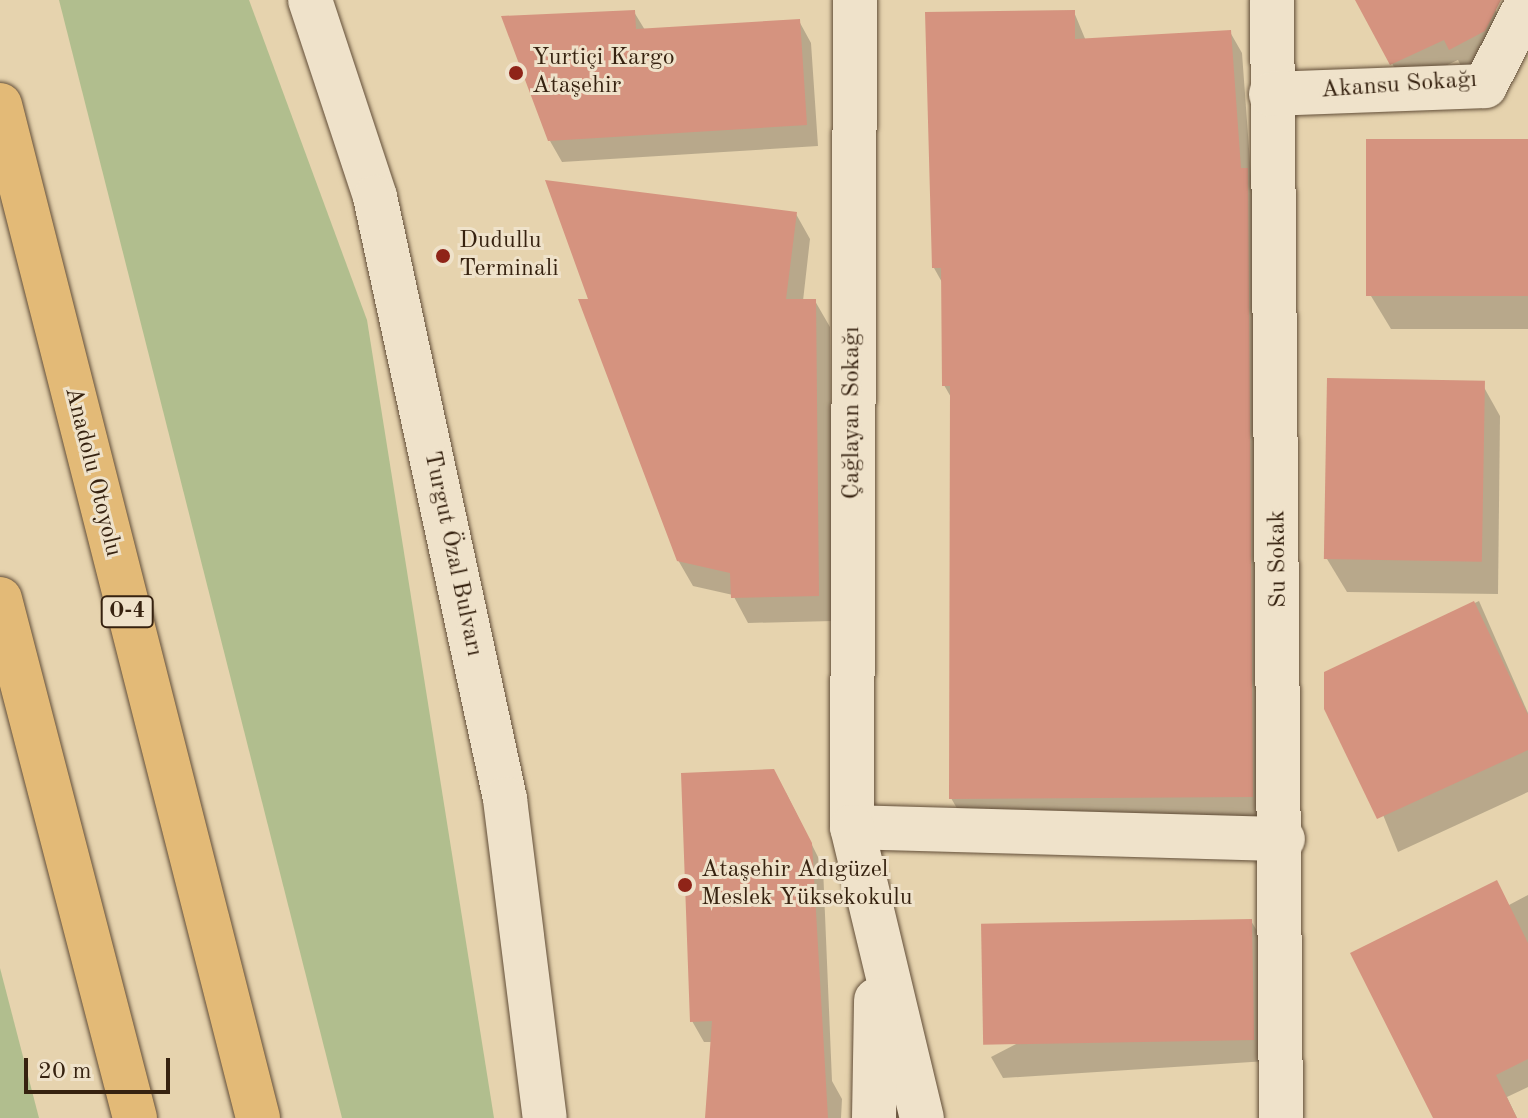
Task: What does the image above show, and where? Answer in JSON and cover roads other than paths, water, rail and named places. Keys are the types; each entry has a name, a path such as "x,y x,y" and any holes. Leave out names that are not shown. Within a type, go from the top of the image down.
{"highway":[{"name":"Anadolu Otoyolu","path":"0,105 258,1118"},
{"path":"0,599 135,1118"}],"street":[{"name":"Turgut Özal Bulvarı","path":"310,0 375,197 501,783 545,1118"},
{"name":"Çağlayan Sokağı","path":"855,0 852,827 920,1116"},
{"name":"Su Sokak","path":"1272,0 1283,839 1281,1118"},
{"name":"Akansu Sokağı","path":"1271,94 1485,86 1528,2"},
{"path":"852,827 1283,839"},
{"path":"874,1118 876,935"}],"place":[{"name":"Yurtiçi Kargo Ataşehir","path":"516,73"},
{"name":"Dudullu Terminali","path":"443,256"},
{"name":"Ataşehir Adıgüzel Meslek Yüksekokulu","path":"685,885"}]}
